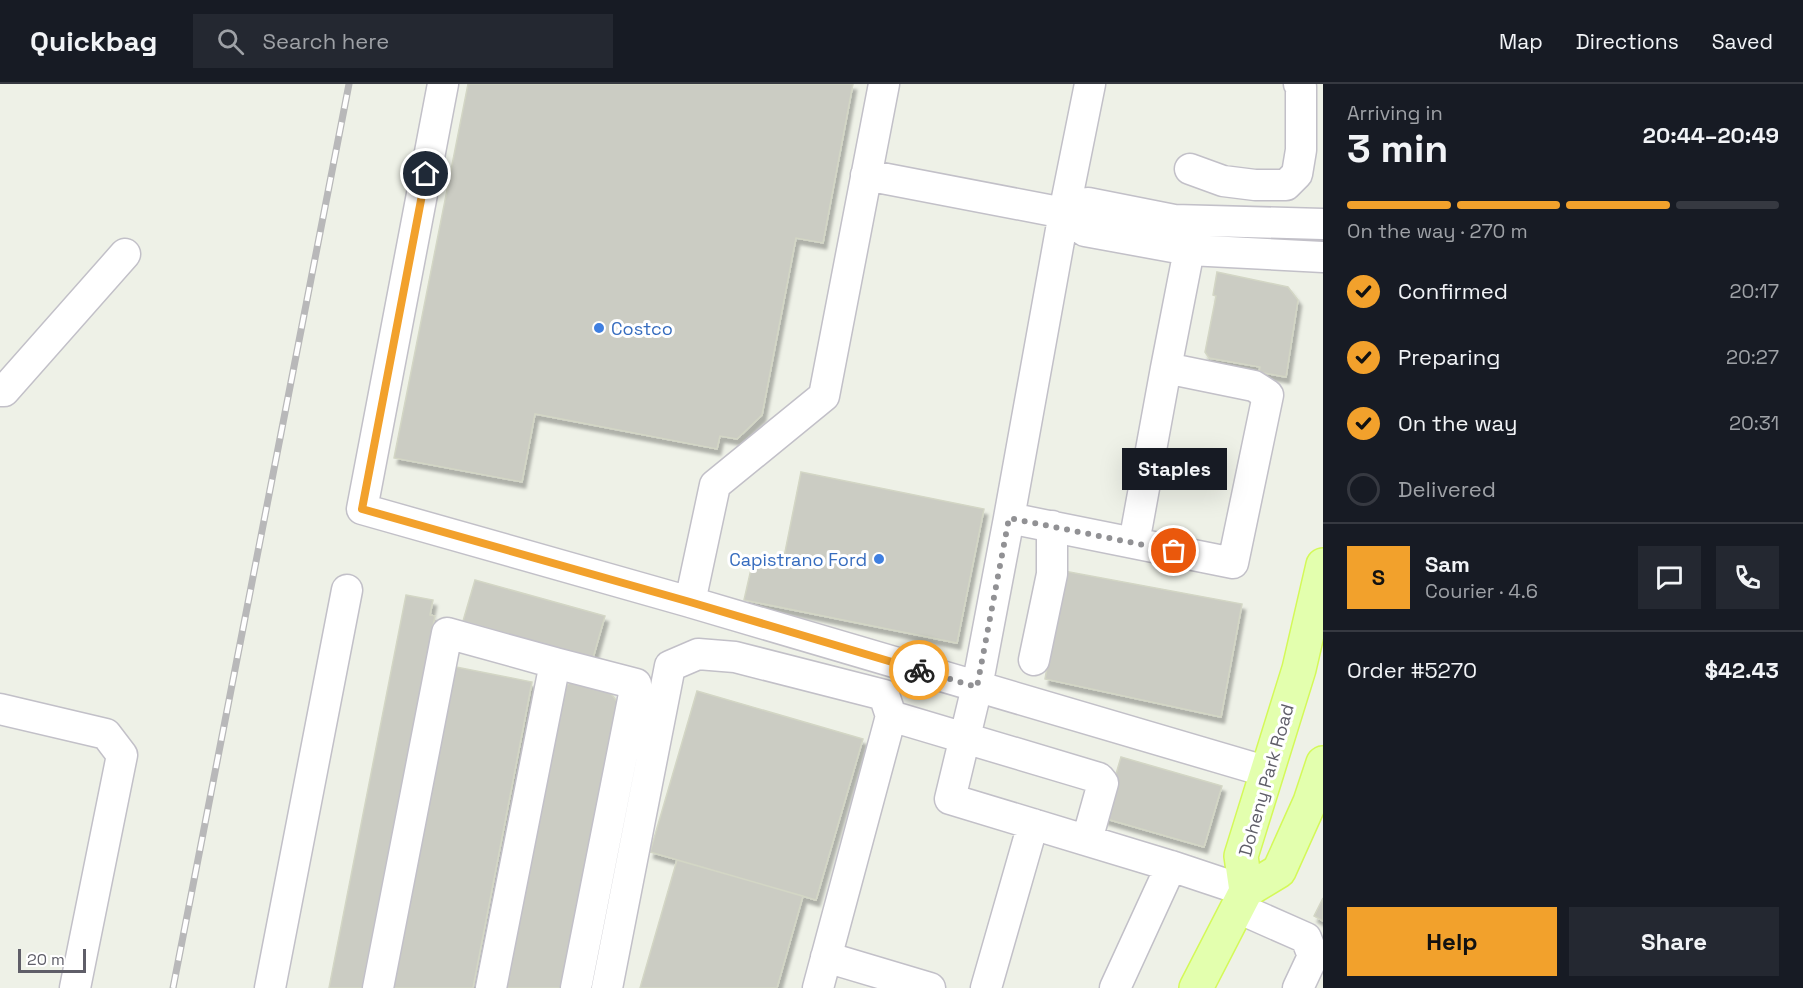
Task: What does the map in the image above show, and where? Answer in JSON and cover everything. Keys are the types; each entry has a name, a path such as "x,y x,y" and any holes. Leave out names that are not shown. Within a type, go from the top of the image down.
{"main road":[{"name":"Doheny Park Road","path":"1242,899 1241,856 1299,669 1323,565"},
{"name":"Doheny Park Road","path":"1242,899 1279,871 1310,802 1323,763"},
{"path":"1196,988 1242,899"}],"lane":[{"path":"443,84 362,509 690,602 1268,772"},
{"path":"690,602 715,485 824,396 884,84"},
{"path":"1090,84 977,687 950,799 1171,866 1242,899 1306,938 1313,956 1298,988"},
{"path":"1190,169 1223,181 1255,185 1286,185 1297,174 1301,150 1301,87 1299,84"},
{"path":"866,175 1064,213 1085,231 1189,250 1323,257"},
{"path":"1064,213 1088,203 1174,220 1323,224"},
{"path":"1134,543 1189,250"},
{"path":"0,391 4,391 125,254"},
{"path":"1009,518 1233,563 1268,395 1254,386 1166,368"},
{"path":"1034,660 1052,574 1052,526"},
{"path":"270,988 347,590"},
{"path":"378,988 447,633 636,684 576,988"},
{"path":"607,988 670,666 698,654 735,657 884,695 891,716 818,988"},
{"path":"491,988 555,663"},
{"path":"0,709 106,734 122,755 75,988"},
{"path":"891,716 1099,778 1103,783 1088,840"},
{"path":"986,988 1033,824"},
{"path":"1115,988 1171,866"},
{"path":"826,957 930,988"}],"building":[{"name":"Costco","path":"468,84 853,84 823,243 796,238 762,415 737,439 720,436 717,449 535,414 522,482 394,458"},
{"path":"1217,272 1288,287 1298,300 1286,377 1259,372 1260,367 1209,358 1205,352 1216,296 1213,295"},
{"name":"Capistrano Ford","path":"801,472 984,509 957,643 744,600 754,556 783,562"},
{"path":"1064,571 1242,604 1221,717 1045,679"},
{"path":"475,580 605,616 593,658 463,621"},
{"path":"406,595 433,600 430,615 435,616 362,988 329,988"},
{"path":"451,666 532,682 473,988 388,988"},
{"path":"570,683 609,691 619,704 562,988 501,988 558,692"},
{"path":"697,691 863,739 816,900 650,852"},
{"path":"1121,757 1222,786 1204,847 1103,818"},
{"path":"677,860 803,896 777,988 640,988"},
{"path":"1323,898 1323,921 1314,916"}],"railway":[{"path":"173,988 349,84"}],"way so far":[{"path":"919,670 977,687 1009,518 1174,551"}],"place":[{"name":"Costco","path":"599,328"},
{"name":"Staples","path":"1174,551"},
{"name":"Capistrano Ford","path":"879,559"}],"route":[{"path":"426,174 362,509 919,670"}]}
